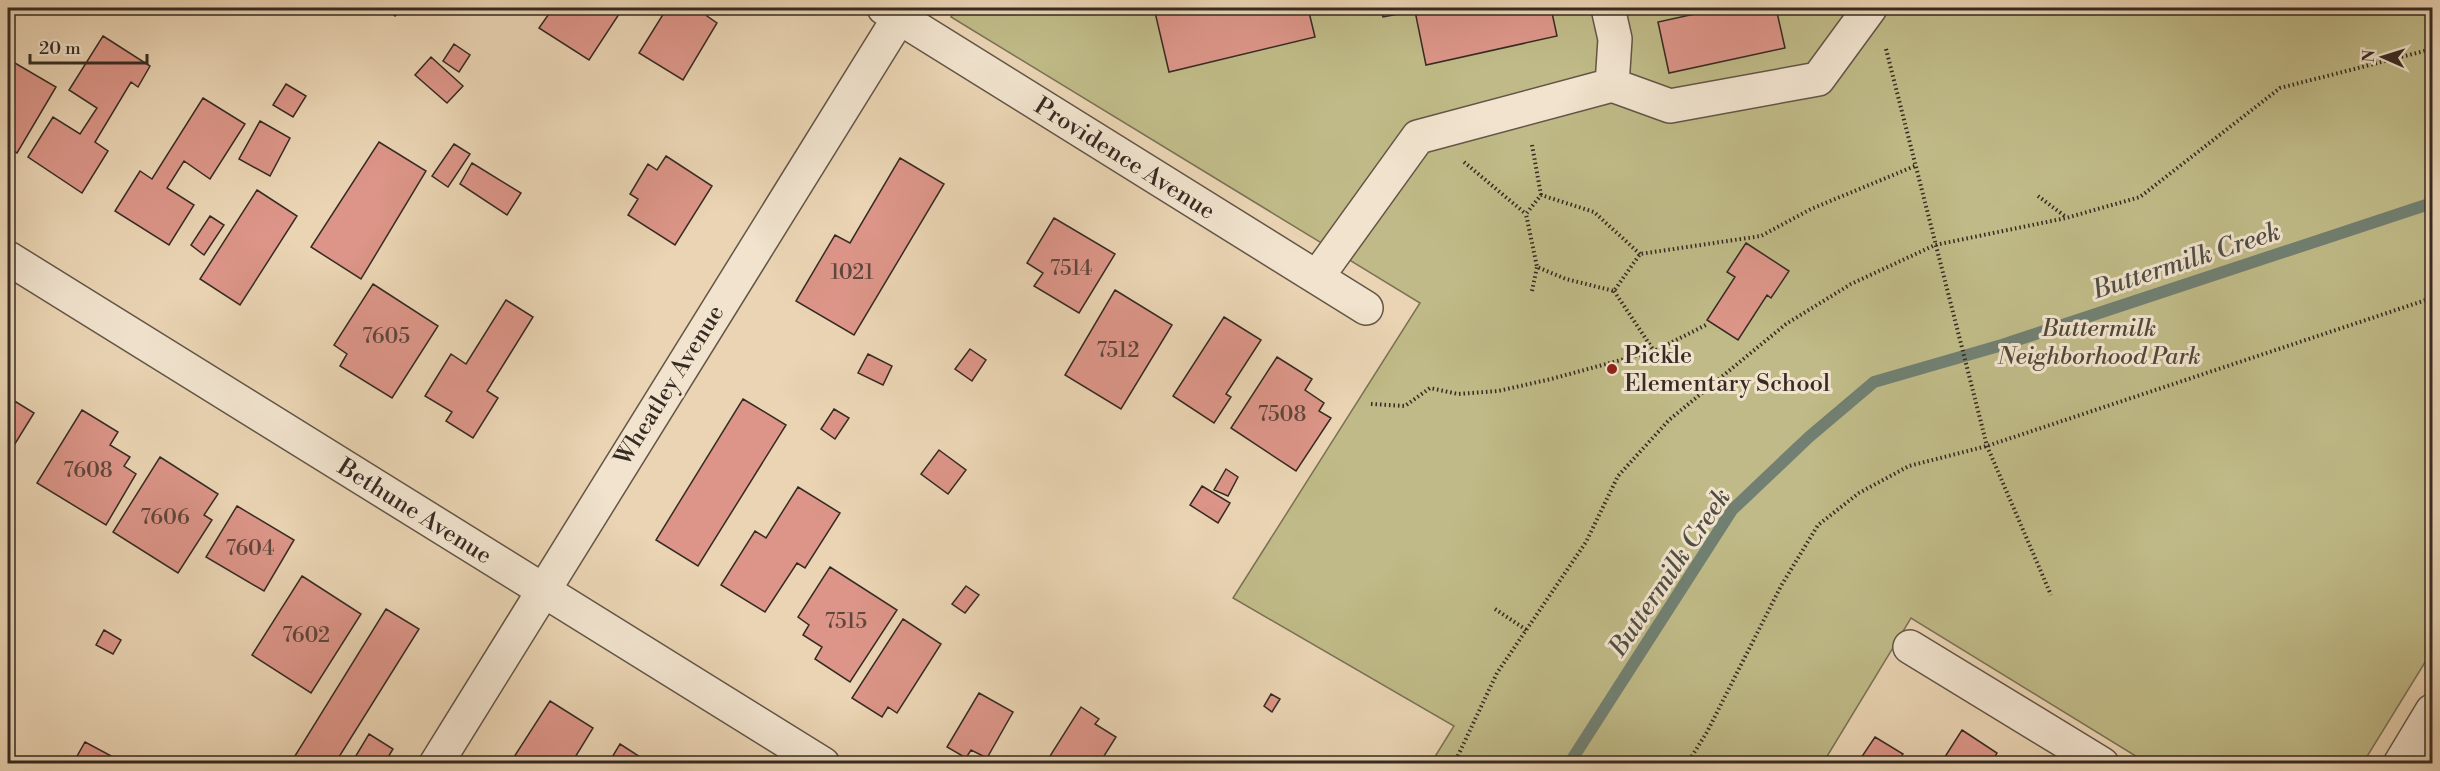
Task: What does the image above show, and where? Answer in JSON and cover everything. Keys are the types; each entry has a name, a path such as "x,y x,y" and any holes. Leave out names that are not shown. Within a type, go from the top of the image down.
{"street":[{"path":"1608,8 1614,39 1612,85"},
{"path":"1317,277 1418,137 1612,85 1670,106 1818,79 1870,8"},
{"name":"Providence Avenue","path":"896,11 1366,308"},
{"name":"Wheatley Avenue","path":"436,764 896,11"},
{"name":"Bethune Avenue","path":"8,258 823,764"},
{"path":"1910,647 2102,764"},
{"path":"2400,764 2433,711"}],"path":[{"path":"1885,41 1987,446 2051,595"},
{"path":"1454,764 1497,673 1528,631 1586,542 1618,476 1670,420 1786,324 1851,284 1935,245 2066,218 2140,197 2280,88 2433,49"},
{"path":"1525,110 1541,195 1526,214"},
{"path":"1430,134 1526,214 1537,267 1532,291"},
{"path":"1614,291 1640,254 1761,236 1811,209 1915,166"},
{"path":"1541,195 1594,212 1640,254"},
{"path":"2038,196 2066,218"},
{"path":"1537,267 1566,279 1614,291 1654,351"},
{"path":"1687,764 1707,732 1781,586 1818,525 1858,493 1909,466 1987,446 2433,298"},
{"path":"1371,404 1405,406 1430,388 1458,394 1498,391 1654,351 1706,325"},
{"path":"1495,609 1528,631"}],"green space":[{"name":"Buttermilk Neighborhood Park","path":"957,8 2432,8 2432,651 2363,763 2147,763 1911,618 1823,763 1431,763 1454,726 1233,598 1420,303 951,17"}],"building":[{"path":"386,8 403,8 395,16"},
{"path":"553,8 623,8 589,60 539,28"},
{"path":"667,8 711,8 707,16 717,23 683,80 639,53"},
{"path":"1154,8 1308,8 1315,37 1169,72"},
{"path":"1381,8 1551,8 1557,36 1426,65 1415,11 1383,17"},
{"path":"1722,8 1776,8 1785,48 1669,73 1658,22"},
{"path":"103,36 150,66 138,87 131,82 95,142 108,151 82,193 28,157 53,117 80,134 97,108 69,90"},
{"path":"454,44 470,55 459,72 443,61"},
{"path":"431,57 463,86 447,103 415,75"},
{"path":"8,59 56,87 17,153 8,148"},
{"path":"286,84 306,96 293,117 273,105"},
{"path":"203,98 245,124 210,179 184,161 167,188 194,205 169,245 115,211 140,171 152,179"},
{"path":"260,121 290,138 270,176 239,159"},
{"path":"379,142 426,171 361,279 311,247"},
{"path":"454,144 470,154 448,187 432,176"},
{"path":"666,156 712,186 675,245 628,215 638,199 630,194 648,164 657,170"},
{"path":"900,158 944,184 854,335 796,301 835,235 850,243"},
{"path":"472,163 521,193 507,215 460,184"},
{"path":"257,190 297,216 240,305 200,279"},
{"path":"210,216 224,225 204,255 191,245"},
{"path":"1054,218 1115,254 1079,313 1034,286 1043,273 1027,263"},
{"path":"1746,243 1789,271 1771,298 1767,295 1738,340 1707,320 1735,277 1727,272"},
{"path":"373,284 438,326 392,398 340,366 347,354 334,345"},
{"path":"1115,290 1172,325 1121,409 1065,375"},
{"path":"506,300 533,317 487,391 498,398 473,438 446,421 452,412 425,396 451,354 466,364"},
{"path":"1224,317 1261,340 1226,394 1231,397 1214,423 1173,396"},
{"path":"970,349 986,360 972,381 955,369"},
{"path":"868,354 892,366 883,385 858,373"},
{"path":"1277,357 1312,379 1305,390 1324,403 1319,411 1331,418 1296,471 1231,428"},
{"path":"8,397 34,413 8,455"},
{"path":"743,399 786,425 698,566 656,540"},
{"path":"834,409 849,418 835,439 821,429"},
{"path":"82,410 118,432 110,445 130,457 124,466 136,474 106,525 37,483"},
{"path":"939,450 966,470 948,494 921,474"},
{"path":"160,457 218,494 204,515 212,520 178,573 113,532"},
{"path":"1226,469 1238,477 1228,496 1214,490"},
{"path":"1202,486 1230,503 1218,523 1190,505"},
{"path":"798,487 840,513 805,568 797,563 765,612 721,585 755,531 766,538"},
{"path":"237,506 294,540 264,591 206,557"},
{"path":"830,567 897,610 850,682 815,659 822,647 803,635 809,625 798,617"},
{"path":"302,576 361,614 311,693 252,655"},
{"path":"966,586 979,595 965,613 952,604"},
{"path":"386,609 419,629 337,760 343,764 290,764"},
{"path":"903,619 941,644 897,713 888,707 882,717 852,698"},
{"path":"104,630 121,640 113,654 96,645"},
{"path":"979,693 1013,712 987,758 971,750 966,758 947,747"},
{"path":"1271,694 1280,699 1272,712 1264,706"},
{"path":"550,701 593,728 571,764 517,764 512,760"},
{"path":"1081,707 1099,719 1095,724 1116,737 1099,764 1045,764"},
{"path":"1962,730 1997,753 1991,764 1941,763"},
{"path":"369,734 393,749 384,764 351,764"},
{"path":"1875,737 1903,754 1896,764 1857,764"},
{"path":"85,742 117,759 115,764 85,764 76,758"},
{"path":"620,744 651,764 608,764"}],"waterway":[{"name":"Buttermilk Creek","path":"1569,764 1732,510 1809,437 1874,382 2002,345 2432,203"}],"place":[{"name":"Pickle Elementary School","path":"1612,369"}]}
